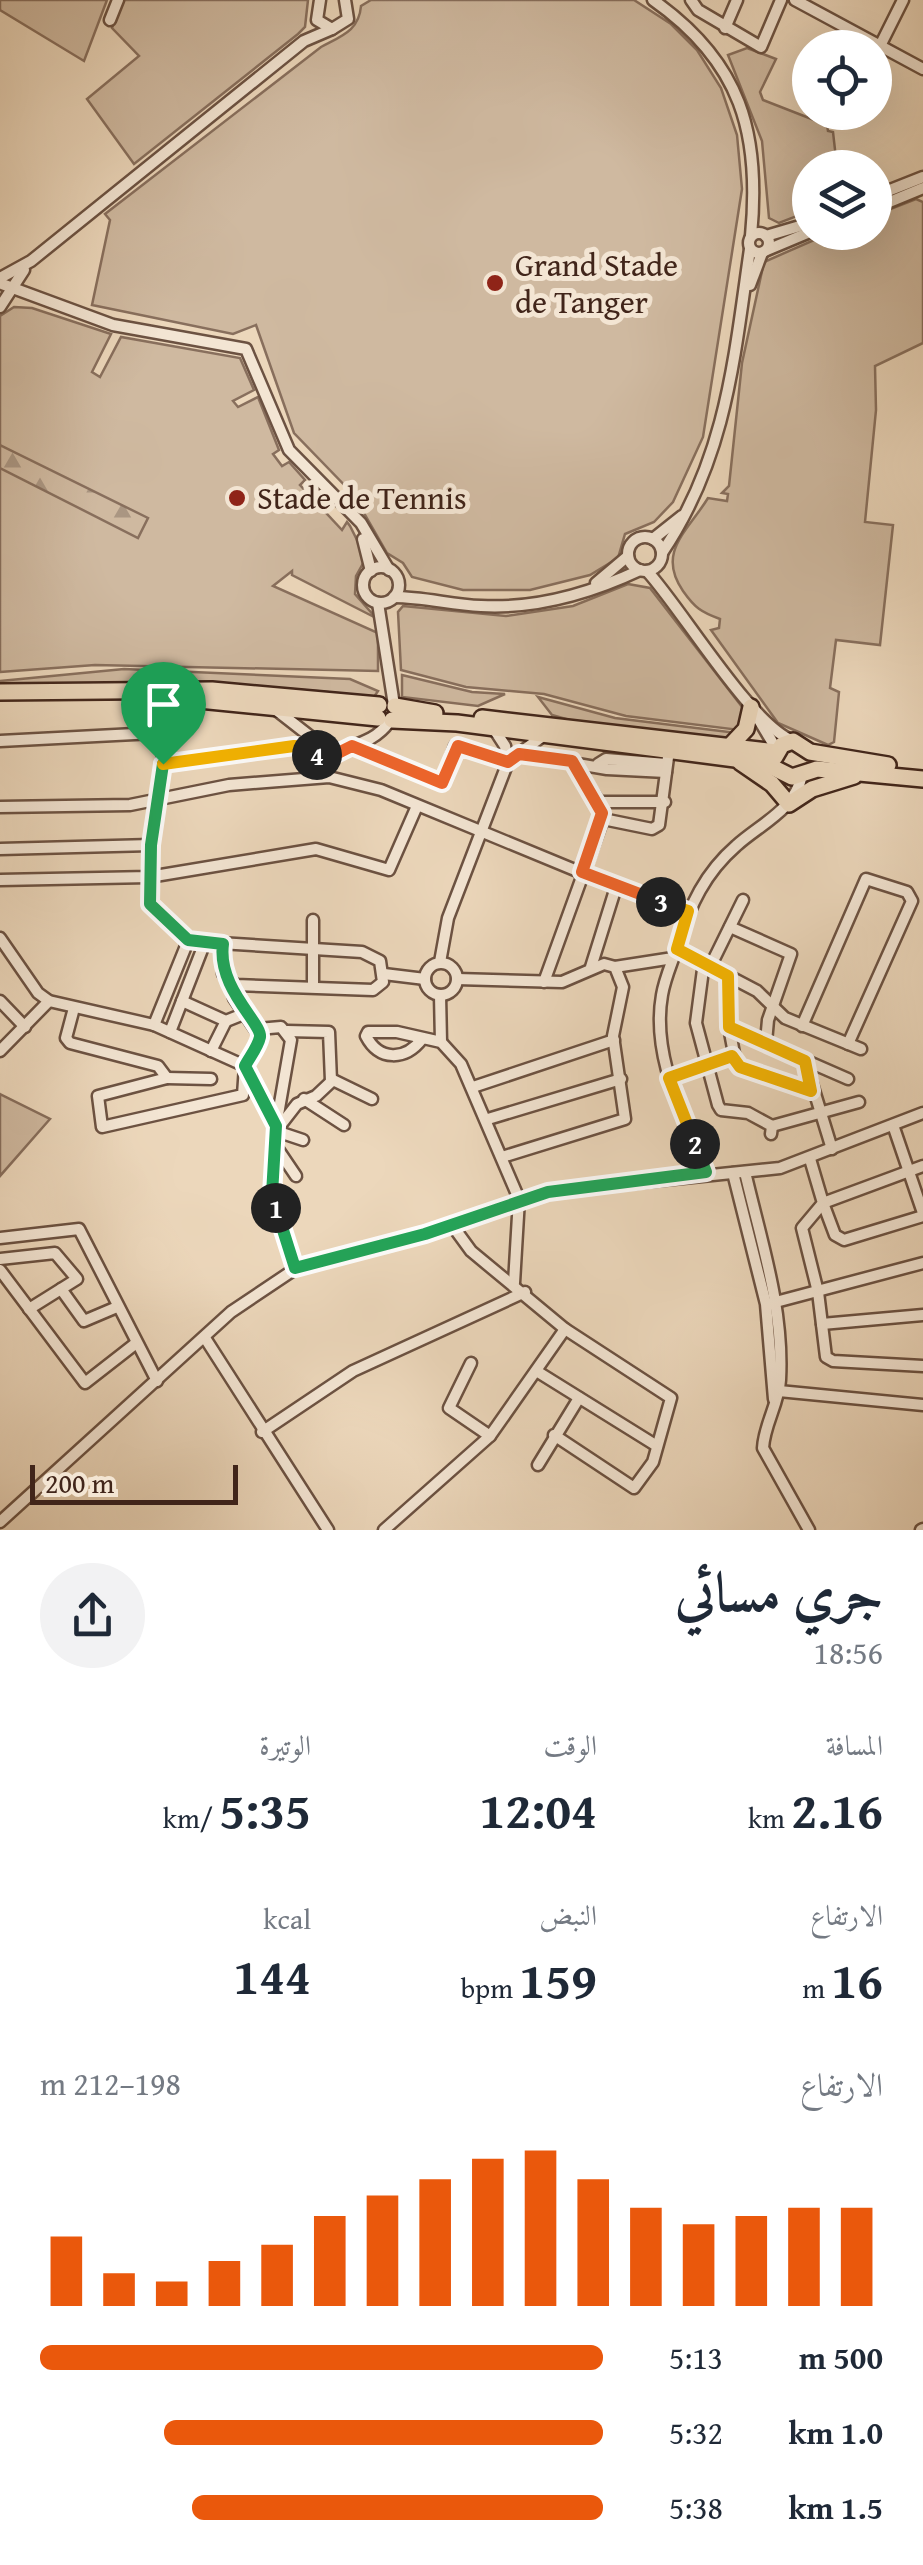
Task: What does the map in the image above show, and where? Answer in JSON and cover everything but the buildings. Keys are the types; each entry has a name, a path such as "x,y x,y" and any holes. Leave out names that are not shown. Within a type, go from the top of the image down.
{"highway":[{"path":"0,692 212,690 732,753 794,773 863,773 923,779"},
{"path":"0,700 170,698 386,712 543,736 667,762 776,751 793,741 810,752 923,770"},
{"path":"732,753 746,729 748,702"},
{"path":"776,751 794,773"},
{"path":"794,773 810,752"},
{"path":"732,753 792,800 812,788 863,773"}],"street":[{"path":"110,20 118,0"},
{"path":"359,0 347,5 346,22 304,42 32,261 3,291 118,326 246,349 289,450 352,516 393,574 432,600"},
{"path":"653,0 701,40 728,78 750,136 766,236 765,252 742,305"},
{"path":"725,28 738,0"},
{"path":"697,3 725,28 764,46 781,0"},
{"path":"795,0 850,30"},
{"path":"888,30 903,0"},
{"path":"304,42 318,1"},
{"path":"315,16 332,30"},
{"path":"892,52 923,68"},
{"path":"892,189 923,177"},
{"path":"378,602 393,598 512,606 587,589 644,570 661,558 690,508 715,452 742,305 756,188"},
{"path":"892,201 923,188"},
{"path":"752,236 792,228"},
{"path":"750,249 765,252 792,240"},
{"path":"587,589 628,556 637,539 654,539 690,508"},
{"path":"352,516 368,549 371,571 364,587 378,602 388,650"},
{"path":"654,539 686,619"},
{"path":"628,556 686,619 748,702 776,751"},
{"path":"371,571 393,574"},
{"path":"0,807 84,808 158,800 314,770 352,746 377,737 386,712 393,574"},
{"path":"748,702 778,733 793,741"},
{"path":"271,706 312,734 317,748 314,770"},
{"path":"440,962 448,918 508,762 505,746 494,729"},
{"path":"0,741 154,733 164,738 151,845 150,904 188,940 372,954 380,961 384,974"},
{"path":"508,762 543,736"},
{"path":"163,764 294,746 317,748"},
{"path":"352,746 442,783 455,746 508,762"},
{"path":"519,754 595,763 606,759 667,762 664,802 656,828 603,819"},
{"path":"544,982 603,819 600,802 572,761"},
{"path":"585,781 595,763"},
{"path":"314,770 688,911"},
{"path":"706,1172 669,1078 660,1008 688,911 722,859 792,800 794,773"},
{"path":"600,802 664,802"},
{"path":"0,880 149,877 316,848 389,870 417,806"},
{"path":"0,849 151,845"},
{"path":"802,1026 866,879 906,892 912,900 848,1044"},
{"path":"591,966 616,887"},
{"path":"743,900 707,963 695,1011 720,1109 748,1114 772,1130 859,1102"},
{"path":"312,987 313,920"},
{"path":"730,927 790,954 766,1042"},
{"path":"0,938 38,993 48,1001 154,1025 246,1070 276,1128 302,1140"},
{"path":"154,1025 188,940"},
{"path":"170,1032 205,942"},
{"path":"211,1079 187,1075 167,1078 98,1096 100,1126 240,1098 246,1070 259,1040 258,1029 234,998 222,967 223,944"},
{"path":"458,979 544,982 569,979 591,966 615,968 675,954 707,963 757,991 802,1026 861,1049"},
{"path":"425,979 431,966 440,962 450,966 458,979"},
{"path":"502,1157 622,1123 627,1112 614,1040 623,987 615,968"},
{"path":"384,974 425,979"},
{"path":"230,982 373,990 384,974"},
{"path":"728,976 732,1056 740,1067 811,1091"},
{"path":"425,979 432,991 440,994 454,989 458,979"},
{"path":"188,988 206,1013"},
{"path":"440,994 441,1042"},
{"path":"0,1001 26,1027"},
{"path":"0,1051 48,1001"},
{"path":"182,1001 226,1021"},
{"path":"74,1008 66,1038 70,1043 158,1066 167,1078"},
{"path":"211,1050 226,1021 246,1013"},
{"path":"729,1027 848,1079"},
{"path":"258,1029 329,1032 330,1081"},
{"path":"287,1031 291,1040 276,1128 272,1194 295,1268"},
{"path":"422,1039 408,1054 396,1056 376,1050 366,1036 379,1031 441,1042 461,1064 488,1119 518,1199 514,1284"},
{"path":"473,1087 614,1040"},
{"path":"669,1078 732,1056"},
{"path":"805,1061 811,1091 832,1149"},
{"path":"276,1128 303,1099 316,1096 330,1081 337,1079 372,1099"},
{"path":"488,1119 621,1080"},
{"path":"303,1099 344,1125"},
{"path":"0,1522 256,1292 295,1268 452,1225 518,1199 706,1172 739,1172 810,1158 923,1113"},
{"path":"810,1158 835,1235 844,1240 923,1215 892,1125"},
{"path":"275,1144 296,1176"},
{"path":"923,1166 823,1203 802,1228 818,1292 824,1348 830,1360 923,1366"},
{"path":"739,1172 772,1303 776,1395 764,1455 791,1492 809,1530"},
{"path":"452,1225 471,1252 525,1292 565,1329 667,1393 672,1403 639,1485 630,1488 554,1435"},
{"path":"0,1238 78,1229 135,1344 158,1381"},
{"path":"0,1260 55,1253 74,1274"},
{"path":"29,1310 61,1289 74,1274 96,1263"},
{"path":"772,1303 923,1263"},
{"path":"0,1270 85,1384 135,1344"},
{"path":"61,1289 84,1321 117,1307"},
{"path":"262,1432 353,1371 525,1292"},
{"path":"822,1324 923,1315"},
{"path":"384,1530 490,1436 565,1329"},
{"path":"205,1338 328,1530"},
{"path":"471,1363 449,1408 490,1436"},
{"path":"538,1372 657,1446"},
{"path":"776,1395 923,1405"},
{"path":"538,1465 579,1398"}],"green space":[{"path":"0,0 107,0 84,61 0,10"},
{"path":"122,0 308,0 305,27 298,34 134,164 87,99 139,56 112,28"},
{"name":"Grand Stade de Tanger","path":"371,0 634,0 671,24 697,50 721,88 737,135 742,189 703,437 673,502 654,522 625,534 618,558 590,575 530,590 463,590 412,577 403,563 387,553 353,494 294,433 256,325 233,334 92,305 110,220 105,214 321,47 348,32 357,21 361,6"},
{"path":"747,48 776,59 760,92 763,100 792,111 792,130 833,132 835,150 792,150 792,218 779,223 769,218 762,141 728,55"},
{"path":"916,199 923,202 923,343 875,366 876,410 865,522 893,525 880,645 836,640 830,688 839,692 834,742 828,745 778,723 711,630 719,628 720,619 699,609 683,591 673,565 674,553 708,498 727,501 728,494 722,493 729,486 742,363 764,262 792,250 892,250 892,208"},
{"path":"14,307 32,308 111,334 92,372 100,377 121,337 240,358 254,390 233,401 238,407 258,397 279,450 273,454 282,466 289,462 305,480 300,485 342,530 347,522 350,526 366,558 356,576 355,594 376,618 292,575 292,571 273,586 378,633 378,671 95,665 0,672 0,316"},
{"path":"0,445 148,518 138,538 0,468"},
{"path":"628,584 650,588 746,712 739,730 626,716 544,694 466,687 401,670 398,612 403,606 506,616 573,606"},
{"path":"124,669 350,679 378,691 374,697 187,684 0,686 0,681"},
{"path":"402,675 472,692 505,694 478,706 402,697"},
{"path":"538,697 615,718 737,733 732,741 587,725 552,715"},
{"path":"0,1094 50,1119 0,1176"}],"place":[{"name":"Grand Stade de Tanger","path":"495,283"},
{"name":"Stade de Tennis","path":"237,498"}],"route":[{"path":"306,745 317,748 316,764 332,752 352,746 442,783 455,746 508,762 519,754 572,761 600,802 603,819 582,872 688,911 677,949 728,976 729,1027 805,1061 811,1091 740,1067 732,1056 706,1064 669,1078 706,1172 587,1186 518,1199 425,1234 335,1254 295,1268 272,1194 276,1126 246,1074 245,1066 259,1040 258,1029 231,992 222,967 223,944 188,940 177,934 150,904 151,845 163,764 306,745"}]}
